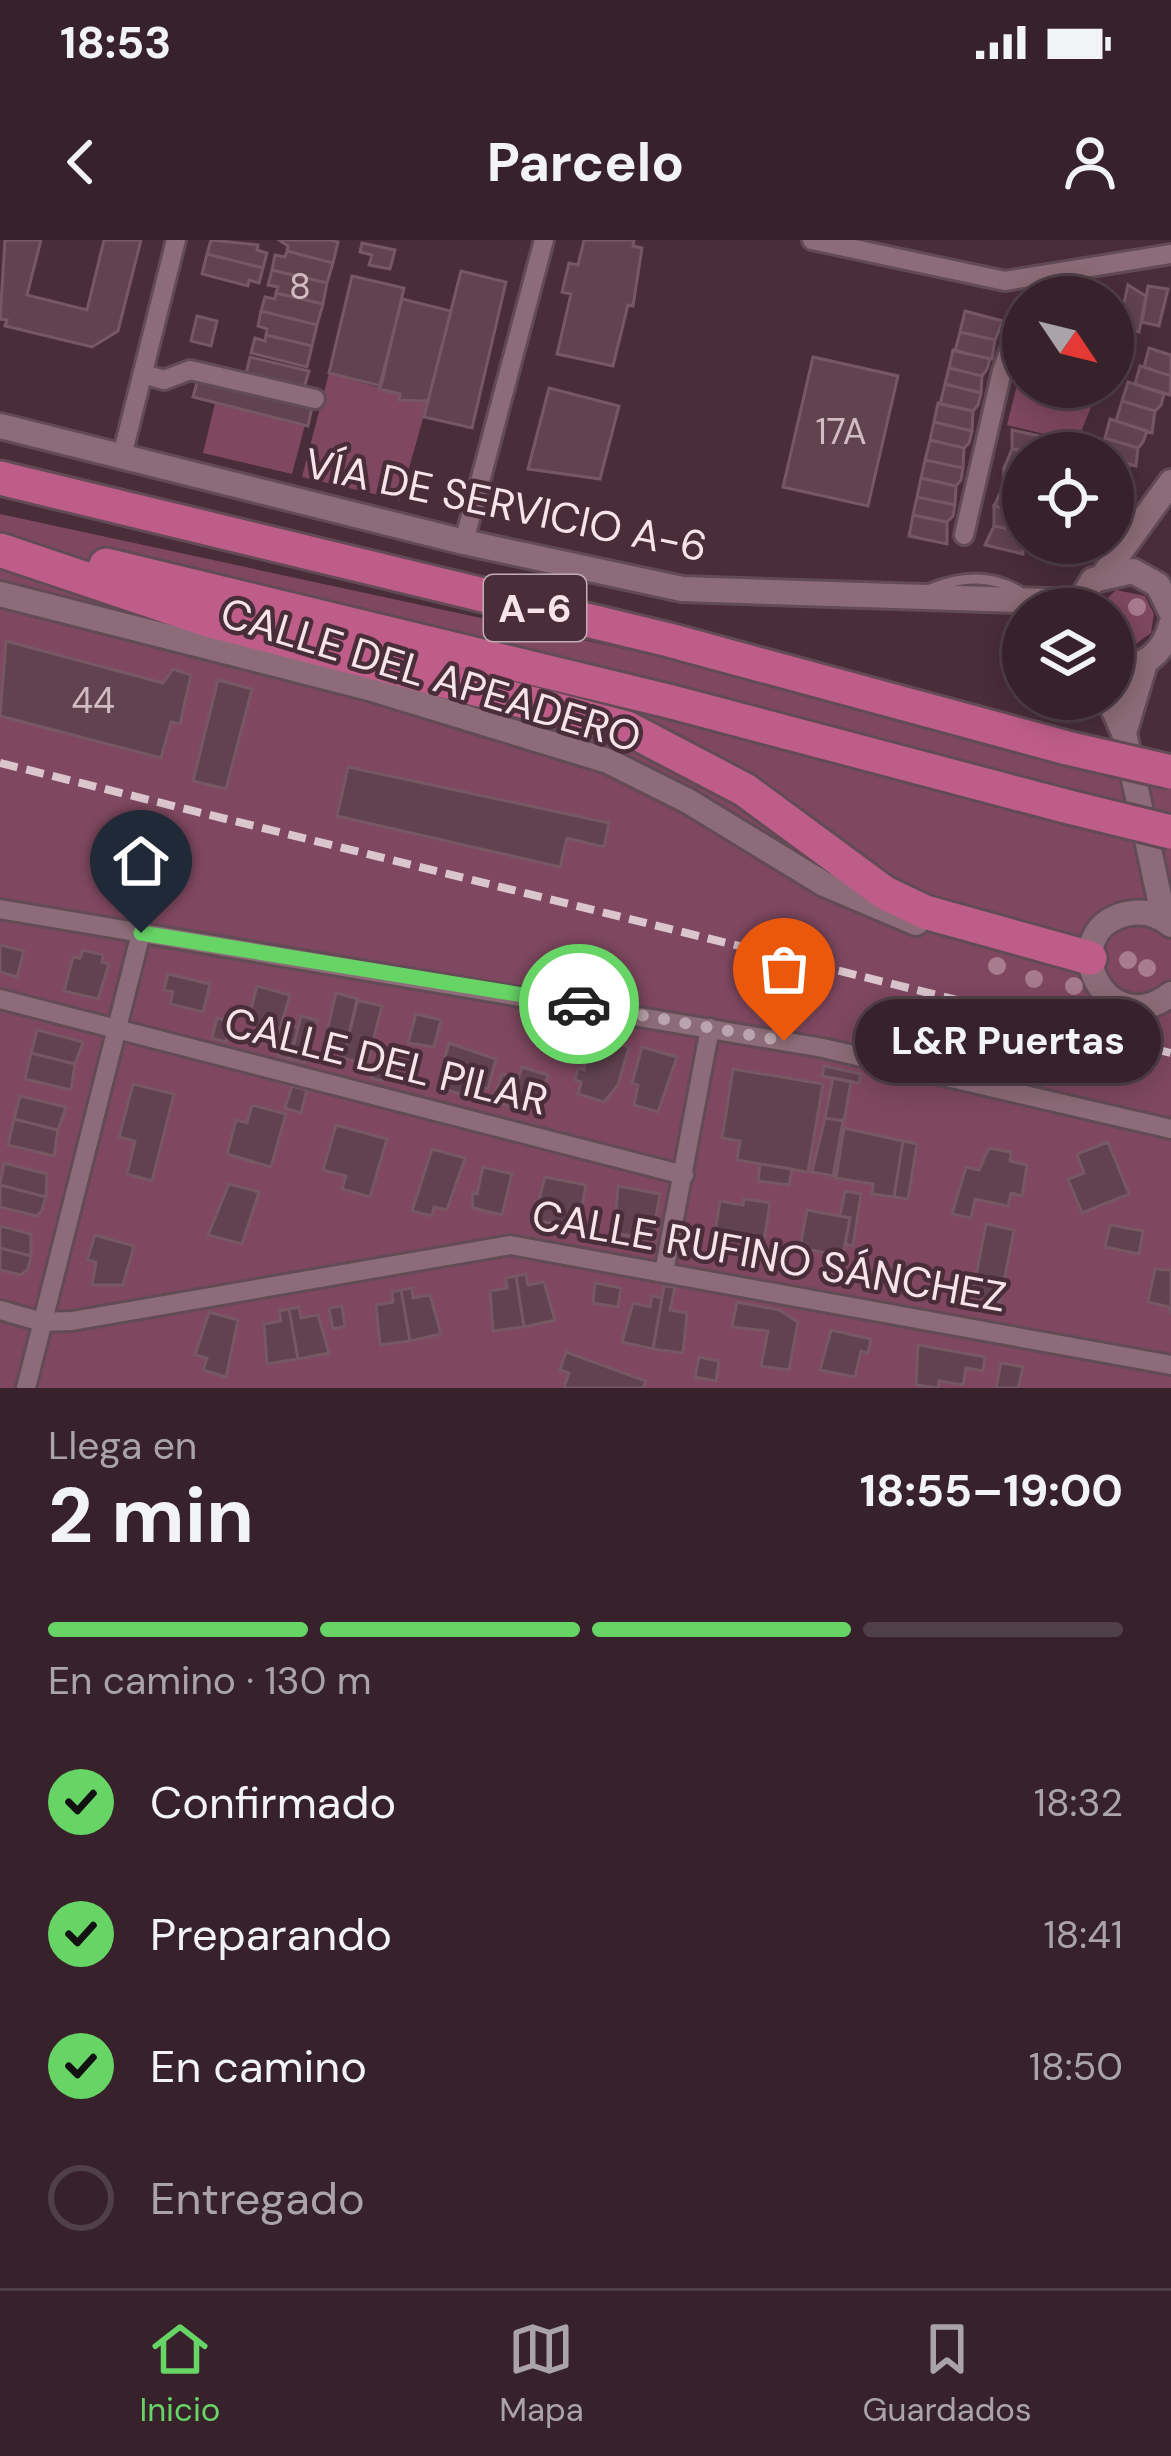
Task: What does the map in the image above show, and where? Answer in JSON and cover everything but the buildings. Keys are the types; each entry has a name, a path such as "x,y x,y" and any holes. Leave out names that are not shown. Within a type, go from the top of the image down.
{"highway":[{"name":"A-6","path":"0,478 668,640 1171,772"},
{"name":"A-6","path":"0,538 672,702 1065,806 1159,845"},
{"path":"0,550 211,621 627,728 745,790 885,893 925,912 1090,965"}],"street":[{"path":"122,456 176,240"},
{"path":"464,542 544,240"},
{"path":"812,240 1002,280"},
{"path":"1041,276 1171,254"},
{"path":"143,374 164,380 190,370 315,399"},
{"path":"964,535 1002,371"},
{"name":"VÍA DE SERVICIO A-6","path":"0,426 464,542 682,589 1002,599"},
{"path":"1091,588 1154,512 1171,482"},
{"path":"1146,576 1154,512"},
{"path":"1105,573 1133,571 1146,576 1166,597 1171,612"},
{"name":"CALLE DEL APEADERO","path":"0,594 369,688 608,761 874,907 1090,965 1105,994 1128,1006 1154,1004 1171,994"},
{"path":"1134,664 1158,653 1171,625"},
{"path":"1124,733 1144,663"},
{"path":"1090,965 1103,927 1134,912 1167,922 1159,845 1118,720"},
{"path":"1134,912 1159,845"},
{"path":"0,909 904,1064 1171,1129"},
{"path":"26,1388 141,933"},
{"name":"CALLE DEL PILAR","path":"0,999 684,1175"},
{"path":"664,1272 710,1028"},
{"name":"CALLE RUFINO SÁNCHEZ","path":"0,1310 42,1322 510,1245 1171,1365"}],"shaded area":[{"path":"329,373 400,394 400,400 428,401 400,500 302,477"},
{"path":"215,403 305,425 292,474 203,453"},
{"path":"1011,408 1091,408 1081,432 1036,432 1007,425"},
{"path":"0,514 1171,767 1171,1388 0,1388"},
{"path":"1134,594 1145,596 1154,614 1151,633 1134,645"}],"railway":[{"path":"0,763 1171,1053"}],"way so far":[{"path":"579,1004 784,1041"}],"place":[{"name":"L&R Puertas","path":"784,1041"}],"route":[{"path":"141,933 579,1004"}]}
